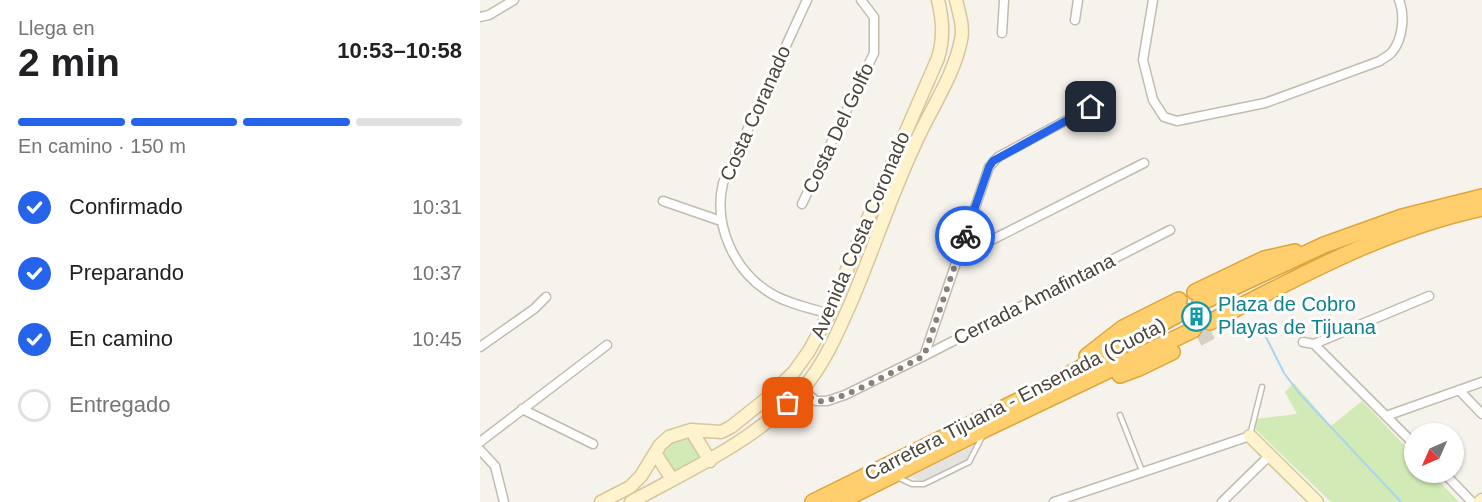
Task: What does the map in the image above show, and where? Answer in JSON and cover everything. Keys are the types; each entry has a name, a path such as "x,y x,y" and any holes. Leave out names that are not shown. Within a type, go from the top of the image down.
{"highway":[{"path":"1198,297 1264,259 1324,245 1402,217 1482,197"},
{"path":"1212,326 1302,286 1341,255 1408,228 1482,208"},
{"path":"1050,392 1123,328 1181,305"},
{"name":"Carretera Tijuana - Ensenada (Cuota)","path":"813,502 1050,392 1196,334"},
{"name":"Carretera Tijuana - Ensenada (Cuota)","path":"839,502 986,429 1050,392"}],"street":[{"name":"Costa Coranado","path":"807,0 723,183 719,199 721,221 728,244 738,262 761,287 774,296 829,314"},
{"name":"Costa Del Golfo","path":"802,204 874,53 874,16 861,0"},
{"name":"Avenida Costa Coronado","path":"601,502 630,487 641,476 655,453 669,437 691,430 721,432 742,419 794,372 809,351 829,314 938,58 943,43 943,23 938,0"},
{"name":"Avenida Costa Coronado","path":"631,502 710,461 744,440 774,417 802,389 824,359 879,234 914,145 956,58 962,38 962,25 956,0"},
{"path":"1002,33 1004,0"},
{"path":"1075,20 1078,0"},
{"path":"1153,0 1143,60 1153,100 1164,117 1177,121 1265,103 1380,61 1391,53 1400,37 1403,13 1399,0"},
{"path":"480,17 489,15 511,1"},
{"path":"924,356 993,161 1106,101"},
{"path":"958,257 1144,163"},
{"path":"663,201 721,221"},
{"path":"864,228 879,234"},
{"name":"Cerrada Amafintana","path":"802,389 816,401 828,401 845,395 1170,230"},
{"path":"1303,342 1314,344 1429,296"},
{"path":"480,347 534,309 546,297"},
{"path":"1314,344 1404,434"},
{"path":"480,442 608,345"},
{"path":"1386,416 1482,382"},
{"path":"1459,390 1482,414"},
{"path":"522,409 593,444"},
{"path":"691,430 710,461"},
{"path":"1054,502 1250,436 1317,502"},
{"path":"480,450 495,466 504,502"},
{"path":"655,453 672,479"},
{"path":"1222,502 1270,455"},
{"path":"1454,483 1472,502"}],"lane":[{"path":"1250,436 1262,387"},
{"path":"1120,415 1142,472"},
{"path":"893,475 912,484 924,484 960,467 969,462 986,429"}],"green space":[{"path":"1294,383 1331,426 1362,401 1404,445 1404,483 1441,483 1459,502 1331,502 1254,428 1255,419 1297,414 1285,392"},
{"path":"687,436 699,457 675,472 662,452 675,440"}],"shaded area":[{"path":"974,445 968,459 922,481 909,477"}],"waterway":[{"path":"1263,331 1284,373 1299,393 1401,502"}],"tunnel":[{"path":"1198,339 1215,330"}],"way so far":[{"path":"788,403 802,389 816,401 828,401 924,356 965,236"}],"place":[{"name":"Plaza de Cobro Playas de Tijuana","path":"1197,316"}],"route":[{"path":"965,236 993,161 1091,107"}]}
